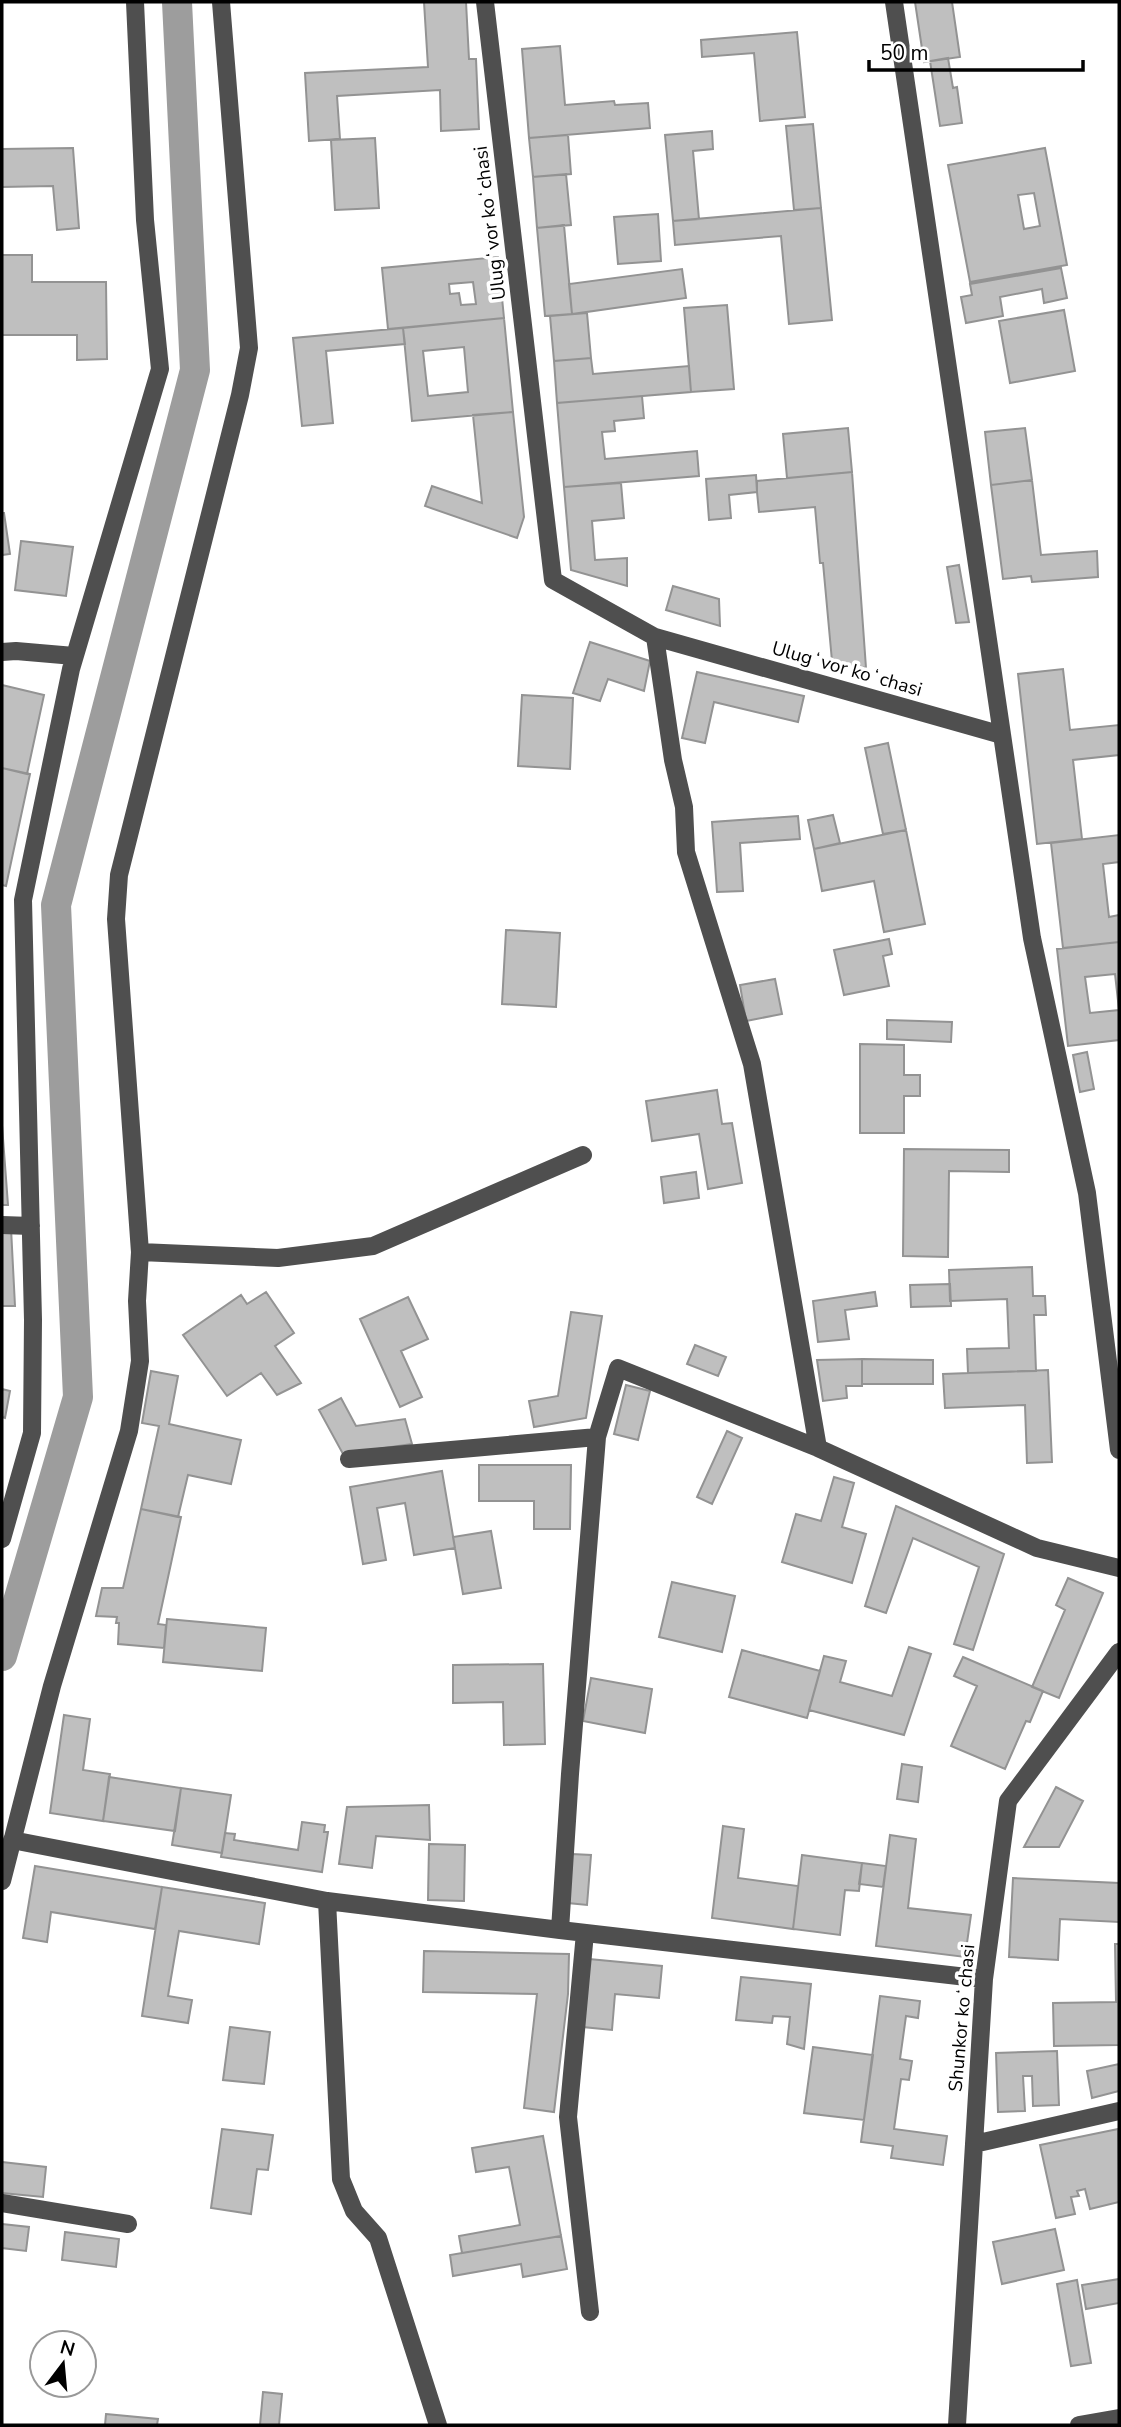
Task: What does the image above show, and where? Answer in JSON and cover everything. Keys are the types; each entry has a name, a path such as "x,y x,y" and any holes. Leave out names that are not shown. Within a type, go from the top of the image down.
{"street":[{"path":"2,1539 32,1433 33,1320 23,900 75,656 160,369 145,220 135,2"},
{"path":"2,1881 52,1686 129,1431 140,1361 137,1301 140,1252 116,919 119,876 240,395 249,348 221,2"},
{"name":"Ulugʻvor koʻchasi","path":"485,2 553,580 655,637 1002,735"},
{"path":"894,2 1032,938 1087,1193 1119,1450"},
{"path":"655,637 673,760 684,807 686,852 752,1064 818,1448"},
{"path":"2,652 29,651 75,656"},
{"path":"140,1252 278,1258 373,1246 583,1155"},
{"path":"2,1225 31,1226"},
{"path":"559,1930 597,1437 618,1368 818,1448 1037,1548 1119,1568"},
{"path":"349,1458 597,1437"},
{"name":"Shunkor koʻchasi","path":"957,2425 984,1979 1008,1801 1119,1652"},
{"path":"12,1840 327,1901 984,1979"},
{"path":"327,1901 341,2179 354,2211 378,2238 438,2425"},
{"path":"585,1933 568,2117 590,2312"},
{"path":"974,2144 1119,2111"},
{"path":"2,2203 128,2224"},
{"path":"1079,2425 1119,2418"}],"building":[{"path":"424,2 466,2 469,59 476,59 479,129 441,131 440,90 337,96 340,139 309,141 305,73 428,67"},
{"path":"915,2 952,2 960,57 924,62"},
{"path":"797,32 805,117 760,121 754,53 702,57 701,40"},
{"path":"560,46 565,105 614,101 615,105 648,103 650,128 529,138 522,49"},
{"path":"948,58 953,88 957,87 962,123 940,126 930,61"},
{"path":"813,124 821,208 794,210 786,126"},
{"path":"712,131 713,149 693,151 699,219 673,221 665,135"},
{"path":"568,135 571,174 533,177 529,138"},
{"path":"375,138 379,208 335,210 331,140"},
{"path":"73,148 79,228 57,230 53,186 2,187 2,149"},
{"path":"1045,148 1067,265 970,282 948,165","holes":["1034,193 1040,226 1024,229 1018,195"]},
{"path":"566,174 571,225 537,228 533,177"},
{"path":"821,208 832,320 789,324 781,236 675,245 673,221"},
{"path":"658,214 661,261 618,264 614,217"},
{"path":"564,225 572,314 545,316 537,228"},
{"path":"2,255 32,255 32,282 106,282 107,359 77,360 77,335 2,335"},
{"path":"498,257 504,318 388,329 382,268","holes":["473,282 476,304 461,305 459,293 450,294 449,284"]},
{"path":"1061,268 1067,298 1044,303 1042,289 1000,297 1003,316 966,323 961,297 972,295 970,284"},
{"path":"682,269 686,298 572,314 569,284"},
{"path":"727,305 734,389 691,392 684,308"},
{"path":"1064,310 1075,371 1010,383 999,321"},
{"path":"587,313 591,358 554,361 550,316"},
{"path":"504,318 513,412 412,421 403,328","holes":["464,347 468,392 428,396 423,351"]},
{"path":"403,328 405,344 326,351 333,423 302,426 293,338"},
{"path":"591,358 593,374 689,366 691,392 557,403 554,361"},
{"path":"642,396 644,418 614,421 615,431 602,432 605,459 697,451 699,476 564,487 557,403"},
{"path":"513,412 524,517 517,538 425,506 432,486 482,503 473,415"},
{"path":"848,428 852,472 787,478 783,434"},
{"path":"1025,428 1032,480 991,485 985,432"},
{"path":"852,472 866,668 832,661 815,507 759,512 757,492 757,481"},
{"path":"756,475 757,492 729,495 731,518 709,520 706,479"},
{"path":"1032,480 1041,555 1097,551 1098,577 1032,582 1031,576 1003,579 991,485"},
{"path":"621,483 624,518 592,521 595,560 627,558 627,586 571,570 564,487"},
{"path":"2,513 10,554 2,555"},
{"path":"21,541 73,547 66,596 15,590"},
{"path":"959,565 969,622 956,623 947,567"},
{"path":"673,586 719,599 720,626 666,610"},
{"path":"590,642 650,661 644,691 608,679 600,701 573,693"},
{"path":"1063,669 1070,730 1119,725 1119,755 1073,760 1082,839 1037,844 1018,674"},
{"path":"697,672 804,696 798,722 714,702 705,743 682,738"},
{"path":"2,685 44,695 27,774 2,768"},
{"path":"522,695 573,698 570,769 518,766"},
{"path":"888,743 906,830 883,834 865,748"},
{"path":"2,768 30,774 6,886 2,885"},
{"path":"833,815 840,843 814,849 808,820"},
{"path":"798,816 800,839 740,843 743,891 717,892 712,822"},
{"path":"906,830 925,924 884,932 874,881 822,891 814,849"},
{"path":"1119,835 1119,862 1103,864 1109,917 1119,915 1119,942 1063,948 1051,843"},
{"path":"506,930 560,933 556,1007 502,1004"},
{"path":"889,939 892,954 883,956 889,986 844,995 834,950"},
{"path":"1119,942 1119,1010 1119,1040 1068,1046 1057,949","holes":["1115,974 1119,1010 1090,1013 1085,977"]},
{"path":"775,979 782,1014 746,1021 740,985"},
{"path":"887,1020 952,1022 951,1042 887,1039"},
{"path":"860,1044 904,1045 904,1075 920,1075 920,1096 904,1096 904,1133 860,1133"},
{"path":"1087,1052 1094,1089 1080,1092 1073,1055"},
{"path":"717,1090 722,1124 732,1123 742,1183 708,1189 699,1134 652,1141 646,1101"},
{"path":"2,1125 8,1205 2,1205"},
{"path":"904,1149 1009,1150 1009,1172 949,1171 948,1257 903,1256"},
{"path":"696,1172 699,1198 664,1203 661,1177"},
{"path":"2,1228 11,1228 15,1306 2,1306"},
{"path":"1032,1267 1033,1296 1045,1296 1046,1315 1034,1315 1036,1371 968,1373 967,1349 1009,1348 1007,1299 950,1301 949,1270"},
{"path":"950,1284 951,1306 911,1307 910,1285"},
{"path":"266,1292 294,1333 275,1346 301,1383 277,1395 261,1373 227,1396 183,1335 241,1295 247,1304"},
{"path":"875,1292 877,1306 845,1310 849,1339 818,1342 813,1301"},
{"path":"408,1297 428,1339 401,1351 422,1397 400,1407 360,1319"},
{"path":"571,1312 602,1316 586,1418 534,1427 529,1401 558,1396"},
{"path":"695,1345 726,1357 718,1376 687,1364"},
{"path":"862,1359 862,1386 846,1386 847,1398 823,1401 817,1360"},
{"path":"862,1359 933,1360 933,1384 862,1384"},
{"path":"1048,1370 1052,1462 1027,1463 1025,1405 945,1408 943,1374"},
{"path":"151,1371 178,1376 169,1424 241,1440 231,1484 188,1475 178,1517 141,1509 159,1426 142,1423"},
{"path":"626,1385 650,1391 638,1440 614,1434"},
{"path":"2,1389 10,1391 5,1418 2,1417"},
{"path":"341,1398 356,1426 405,1419 412,1444 343,1454 319,1410"},
{"path":"727,1431 742,1438 712,1504 697,1497"},
{"path":"479,1465 571,1465 570,1529 534,1529 534,1501 479,1501"},
{"path":"442,1471 455,1548 414,1555 405,1503 377,1508 386,1560 363,1564 350,1487"},
{"path":"834,1477 854,1483 842,1527 866,1534 852,1583 782,1562 796,1514 821,1521"},
{"path":"896,1506 1004,1554 973,1650 954,1644 979,1567 913,1538 886,1613 865,1606"},
{"path":"141,1509 181,1517 158,1624 166,1625 164,1648 118,1644 117,1617 96,1616 102,1588 123,1588"},
{"path":"491,1531 501,1588 463,1594 453,1537"},
{"path":"1068,1578 1103,1593 1059,1698 1032,1687 1065,1610 1056,1605"},
{"path":"672,1582 735,1596 722,1652 659,1637"},
{"path":"167,1619 266,1628 262,1671 163,1662"},
{"path":"909,1647 931,1654 904,1735 809,1710 824,1656 846,1661 840,1682 892,1696"},
{"path":"742,1650 820,1671 807,1718 729,1697"},
{"path":"963,1657 1043,1691 1030,1722 1026,1721 1005,1769 951,1746 977,1686 954,1676"},
{"path":"543,1664 545,1744 504,1745 503,1702 453,1703 453,1665"},
{"path":"591,1678 652,1689 645,1733 583,1721"},
{"path":"64,1715 90,1719 83,1770 110,1774 103,1821 50,1813"},
{"path":"902,1764 922,1767 918,1802 897,1799"},
{"path":"109,1777 181,1788 175,1831 103,1821"},
{"path":"1056,1787 1083,1801 1059,1847 1024,1847"},
{"path":"181,1788 231,1795 222,1853 172,1845"},
{"path":"429,1805 430,1840 376,1836 372,1868 339,1864 347,1807"},
{"path":"302,1822 325,1825 324,1832 328,1832 322,1872 221,1857 225,1833 235,1834 234,1840 298,1850"},
{"path":"723,1826 744,1829 738,1878 798,1886 793,1929 712,1918"},
{"path":"890,1835 916,1839 908,1908 971,1915 965,1957 876,1946"},
{"path":"429,1844 465,1845 464,1901 428,1900"},
{"path":"572,1854 591,1855 587,1905 568,1903"},
{"path":"802,1855 862,1863 859,1891 845,1890 840,1935 793,1929"},
{"path":"862,1863 886,1866 883,1887 859,1884"},
{"path":"35,1866 162,1887 155,1929 51,1912 47,1942 23,1938"},
{"path":"1013,1878 1119,1883 1119,1922 1060,1919 1058,1960 1009,1957"},
{"path":"162,1887 265,1903 259,1944 179,1931 168,1996 192,2000 188,2023 142,2016"},
{"path":"1115,1944 1119,1944 1119,2045 1054,2046 1053,2003 1116,2002"},
{"path":"424,1951 569,1954 568,1994 554,2112 524,2108 537,1994 423,1992"},
{"path":"589,1959 662,1966 659,1998 615,1994 612,2030 583,2027"},
{"path":"741,1977 811,1984 804,2049 787,2044 790,2017 773,2016 772,2023 736,2020"},
{"path":"880,1996 920,2001 918,2018 906,2016 900,2059 912,2061 909,2080 901,2079 894,2129 947,2136 943,2165 891,2158 893,2146 861,2142"},
{"path":"230,2027 270,2032 264,2084 223,2080"},
{"path":"813,2047 873,2055 864,2120 804,2113"},
{"path":"1057,2051 1059,2105 1033,2106 1032,2076 1023,2076 1025,2111 998,2112 996,2053"},
{"path":"1119,2064 1119,2091 1092,2098 1087,2071"},
{"path":"222,2129 273,2135 268,2170 257,2169 251,2214 211,2208"},
{"path":"1118,2129 1119,2202 1090,2209 1085,2189 1077,2191 1079,2196 1071,2197 1075,2214 1056,2218 1040,2145"},
{"path":"543,2136 561,2236 462,2253 459,2236 520,2225 509,2167 476,2172 472,2148"},
{"path":"2,2162 46,2167 43,2197 2,2193"},
{"path":"2,2224 29,2227 26,2251 2,2248"},
{"path":"1055,2229 1064,2270 1002,2284 993,2242"},
{"path":"65,2232 119,2239 116,2267 62,2260"},
{"path":"561,2236 567,2269 523,2277 521,2264 453,2276 450,2255"},
{"path":"1119,2279 1119,2303 1086,2309 1082,2285"},
{"path":"1077,2280 1091,2363 1071,2366 1057,2284"},
{"path":"263,2392 282,2394 279,2425 260,2425"},
{"path":"106,2414 158,2419 157,2425 105,2425"}],"waterway":[{"path":"2,1656 78,1397 56,905 195,370 177,2"}]}
